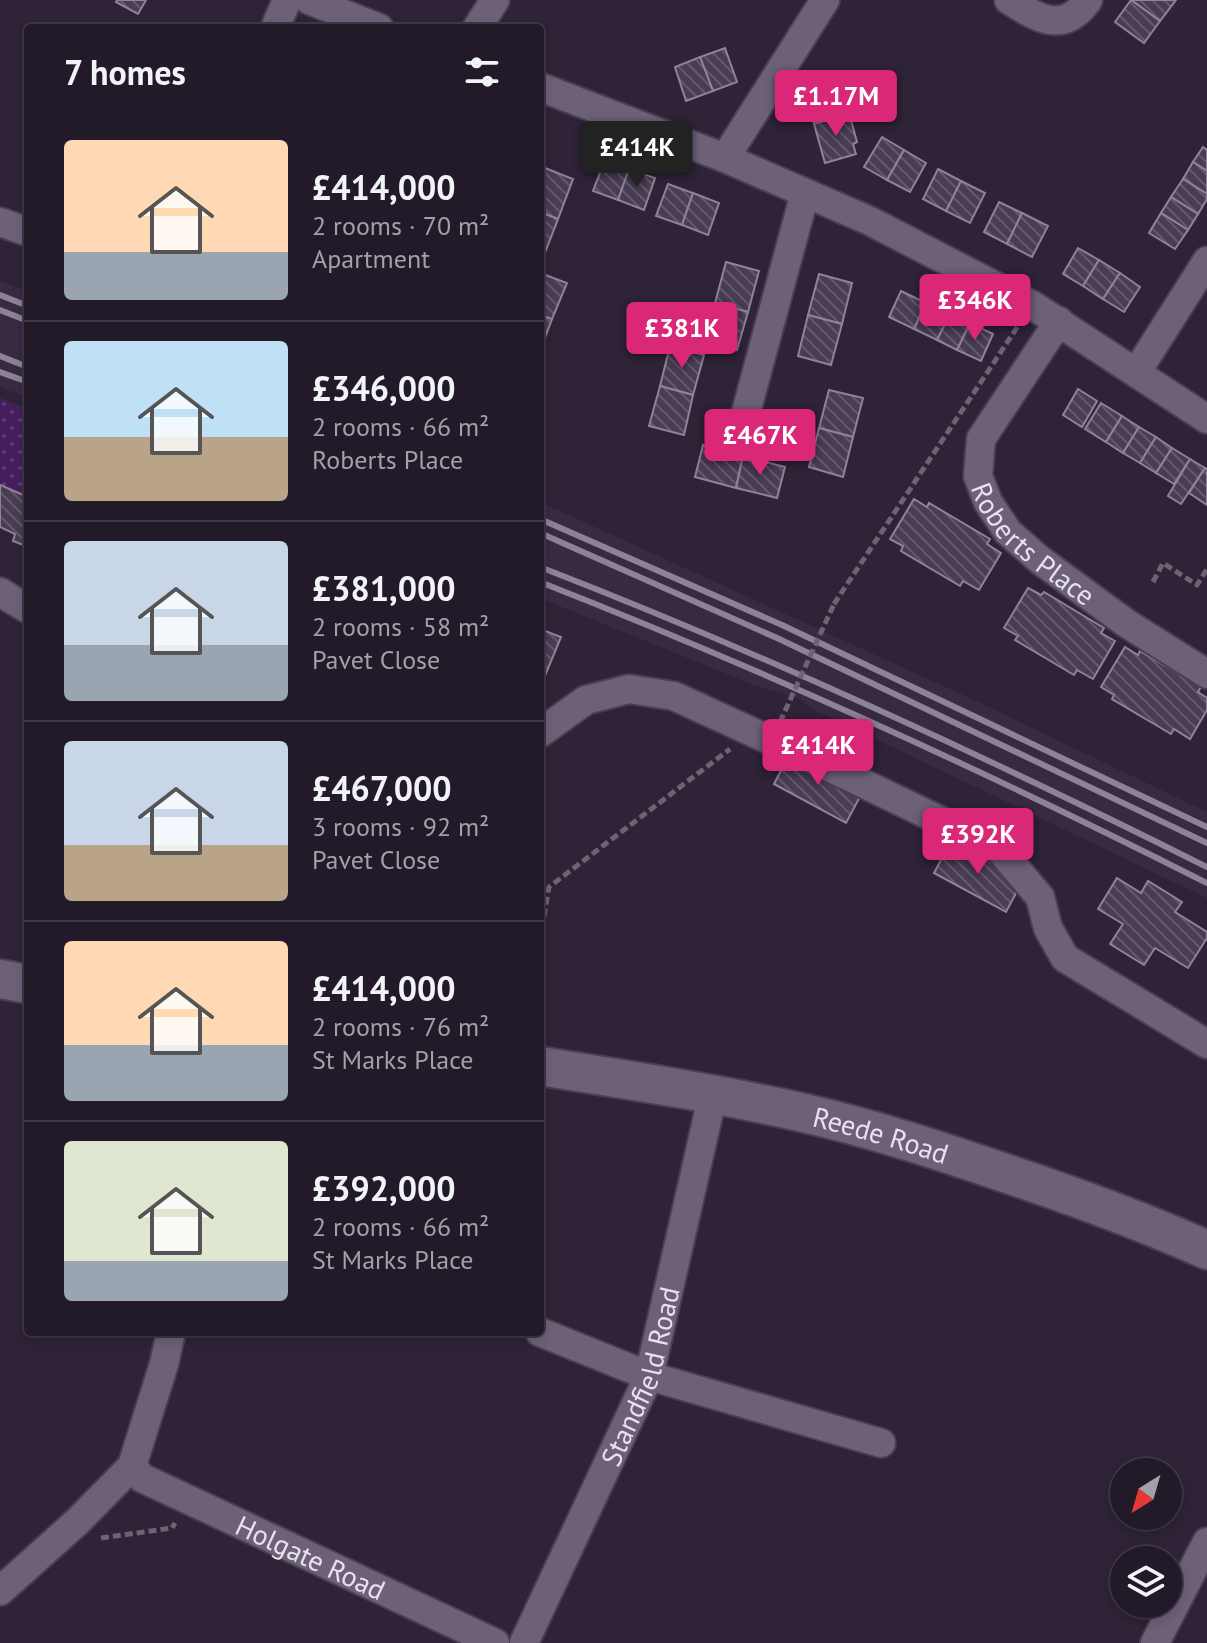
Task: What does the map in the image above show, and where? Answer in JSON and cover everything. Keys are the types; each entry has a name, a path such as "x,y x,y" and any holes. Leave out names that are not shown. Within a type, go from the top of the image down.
{"street":[{"path":"277,24 287,0"},
{"path":"309,0 369,24"},
{"path":"480,24 495,0"},
{"path":"725,158 825,0"},
{"path":"1009,0 1041,20 1059,21 1073,15 1088,0"},
{"path":"544,89 725,158 870,221 1032,305 1207,419"},
{"path":"741,431 805,193"},
{"path":"0,222 24,231"},
{"path":"1136,373 1207,261"},
{"name":"Roberts Place","path":"1059,321 981,439 978,476 988,502 1008,532 1040,560 1126,623 1207,674"},
{"path":"0,592 24,607"},
{"path":"544,730 586,700 629,689 674,696 999,849 1040,897 1048,928 1065,958 1207,1044"},
{"path":"0,979 24,983"},
{"name":"Reede Road","path":"544,1067 807,1113 960,1157 1062,1192 1207,1250"},
{"name":"Standfield Road","path":"524,1643 649,1376 713,1094"},
{"path":"544,1334 649,1376 881,1443"},
{"path":"0,1591 78,1521 132,1466 170,1336"},
{"name":"Holgate Road","path":"132,1466 142,1478 495,1643"},
{"path":"1155,1643 1207,1542"}],"path":[{"path":"544,916 549,887 752,733 780,722 834,604 1032,305"},
{"path":"1153,582 1163,563 1197,585 1207,569"},
{"path":"78,1521 97,1538 172,1528 191,1501"}],"shaded area":[{"path":"0,281 24,290 24,396 0,387"},
{"path":"0,398 24,407 24,507 0,497"},
{"path":"544,504 972,699 1207,812 1207,898 815,710 797,698 754,685 544,600"}],"building":[{"path":"117,0 146,0 138,14"},
{"path":"1131,0 1176,0 1160,21"},
{"path":"1131,0 1160,21 1144,43 1115,22"},
{"path":"725,48 737,82 713,91 700,57"},
{"path":"700,57 713,91 686,101 675,67"},
{"path":"841,88 849,113 814,124 807,99"},
{"path":"849,113 857,142 853,144 856,154 825,163 814,124"},
{"path":"882,137 904,150 887,180 864,167"},
{"path":"1203,147 1207,150 1207,171 1193,162"},
{"path":"904,150 926,163 910,192 887,180"},
{"path":"605,160 629,169 618,200 593,191"},
{"path":"1193,162 1207,171 1207,194 1183,179"},
{"path":"544,168 573,179 558,219 544,214"},
{"path":"629,169 655,178 644,210 618,200"},
{"path":"938,169 961,181 946,211 923,199"},
{"path":"1183,179 1207,194 1198,214 1171,197"},
{"path":"961,181 985,193 970,223 946,211"},
{"path":"668,184 693,193 682,225 656,216"},
{"path":"693,193 719,203 708,235 682,225"},
{"path":"1171,197 1198,214 1188,230 1161,213"},
{"path":"999,202 1022,213 1007,244 984,232"},
{"path":"1022,213 1048,226 1032,257 1007,244"},
{"path":"1161,213 1188,230 1175,249 1149,233"},
{"path":"544,214 558,219 544,255"},
{"path":"1078,248 1099,260 1083,286 1063,274"},
{"path":"1099,260 1120,273 1103,299 1083,286"},
{"path":"726,262 759,271 748,312 715,303"},
{"path":"1120,273 1140,287 1124,312 1103,299"},
{"path":"544,274 567,283 552,319 544,316"},
{"path":"819,274 852,283 842,324 808,315"},
{"path":"901,291 926,303 914,329 889,317"},
{"path":"715,303 748,312 737,350 704,341"},
{"path":"926,303 950,314 937,340 914,329"},
{"path":"950,314 970,323 957,350 937,340"},
{"path":"808,315 842,324 831,365 798,356"},
{"path":"544,316 552,319 544,340"},
{"path":"970,323 993,334 981,361 957,350"},
{"path":"670,346 704,355 693,395 660,386"},
{"path":"660,386 693,395 684,435 649,426"},
{"path":"1078,389 1097,401 1082,427 1063,415"},
{"path":"829,390 863,398 853,437 819,428"},
{"path":"1101,403 1122,416 1106,442 1085,429"},
{"path":"1122,416 1139,427 1123,453 1106,442"},
{"path":"1139,427 1156,437 1140,463 1123,453"},
{"path":"819,428 853,437 843,477 809,467"},
{"path":"1156,437 1172,448 1156,473 1140,463"},
{"path":"703,445 743,456 736,488 695,477"},
{"path":"1172,448 1190,459 1174,484 1156,473"},
{"path":"743,456 785,467 777,498 736,488"},
{"path":"1190,459 1205,468 1181,504 1168,496"},
{"path":"1207,469 1207,505 1189,493"},
{"path":"0,485 24,495 24,545 13,541 15,534 0,527"},
{"path":"914,499 927,507 929,503 990,539 987,544 1001,553 979,590 963,581 960,586 901,551 903,546 890,539"},
{"path":"1028,588 1041,595 1044,592 1104,628 1101,633 1115,641 1093,679 1077,670 1074,675 1015,640 1018,636 1004,628"},
{"path":"544,631 561,637 544,678"},
{"path":"1125,647 1138,655 1140,651 1201,687 1198,692 1207,698 1207,710 1190,739 1174,729 1171,734 1112,699 1114,695 1101,687"},
{"path":"791,751 863,791 846,823 774,784"},
{"path":"951,841 1023,880 1006,912 934,873"},
{"path":"1117,878 1141,893 1148,881 1182,902 1175,912 1207,932 1207,938 1188,968 1155,948 1144,965 1110,944 1123,924 1098,909"}],"railway":[{"path":"0,295 24,304"},
{"path":"0,310 24,319"},
{"path":"0,356 24,365"},
{"path":"0,372 24,381"},
{"path":"544,521 782,625 1207,827"},
{"path":"544,535 777,638 1207,843"},
{"path":"544,569 877,709 1207,867"},
{"path":"544,584 709,651 877,725 1207,883"}]}
